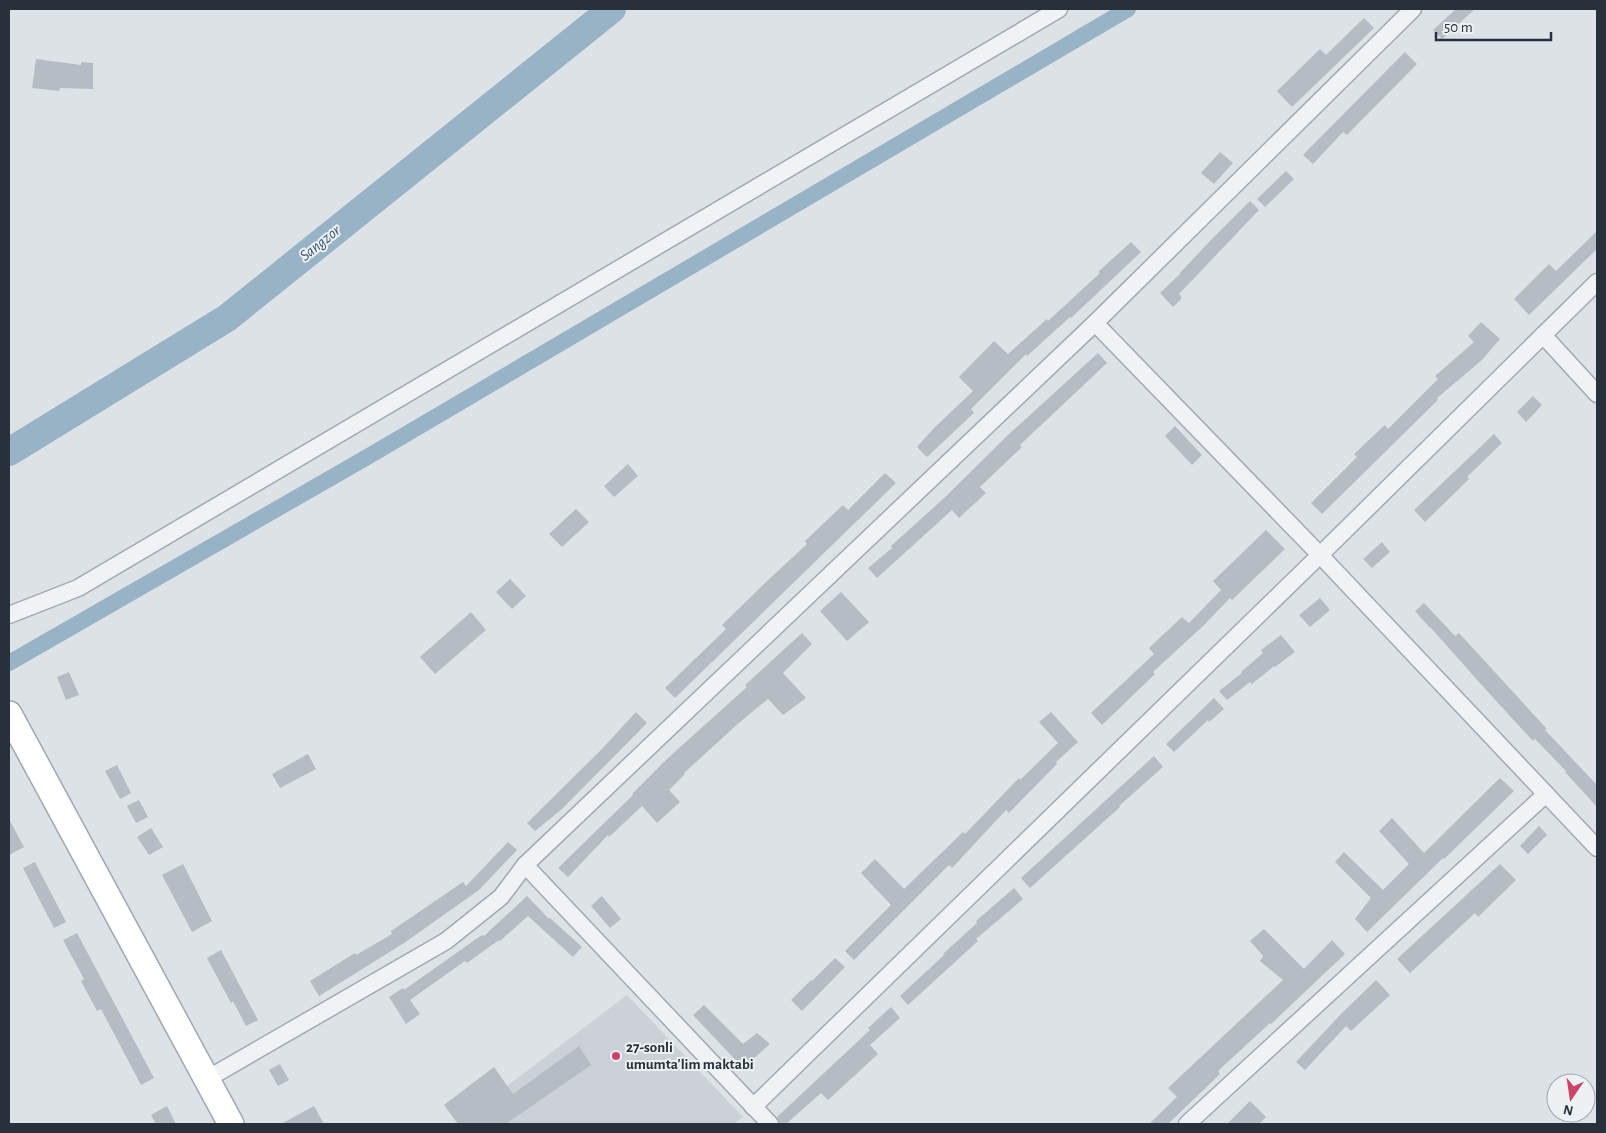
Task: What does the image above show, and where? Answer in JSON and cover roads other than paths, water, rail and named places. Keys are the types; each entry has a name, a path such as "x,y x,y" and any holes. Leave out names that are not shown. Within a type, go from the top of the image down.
{"main road":[{"path":"9,714 231,1124"}],"street":[{"path":"9,615 78,588 1059,9"},
{"path":"207,1079 446,941 501,897 525,865 1095,322 1413,9"},
{"path":"753,1107 1320,555 1597,282"},
{"path":"1095,322 1320,555 1597,848"},
{"path":"1542,335 1597,394"},
{"path":"1187,1124 1546,794"},
{"path":"525,865 770,1124"}],"waterway":[{"name":"Sangzor","path":"9,452 227,318 612,9"},
{"path":"9,663 369,456 1128,9"}],"place":[{"name":"27-sonli umumta'lim maktabi","path":"616,1056"}]}
